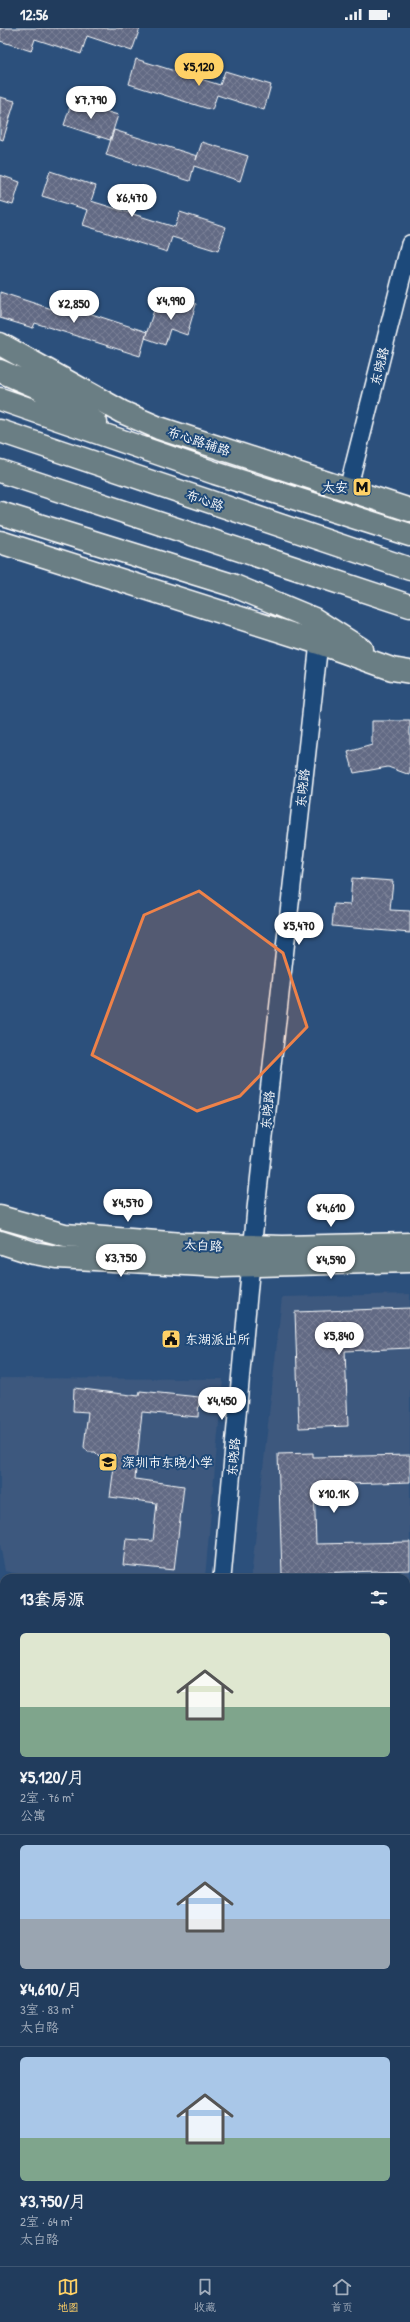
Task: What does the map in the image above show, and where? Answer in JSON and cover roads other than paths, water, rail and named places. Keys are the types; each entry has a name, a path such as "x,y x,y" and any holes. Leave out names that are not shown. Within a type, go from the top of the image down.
{"main road":[{"name":"布心路辅路","path":"0,344 122,412 151,425 410,510"},
{"path":"0,371 37,387 98,424 166,457"},
{"path":"0,399 166,457 410,535"},
{"name":"布心路","path":"0,431 410,569"},
{"path":"0,472 410,606"},
{"path":"0,513 232,585 314,619 404,672"},
{"path":"0,542 319,643 404,672"},
{"name":"太白路","path":"0,1217 50,1233 251,1256 410,1244"},
{"name":"太白路","path":"0,1242 34,1253 68,1259 251,1256 410,1261"}],"street":[{"name":"东晓路","path":"348,490 410,244"},
{"name":"东晓路","path":"222,1574 251,1256 319,643"}],"place":[{"name":"太安","path":"362,487"},
{"name":"东湖派出所","path":"171,1339"},
{"name":"深圳市东晓小学","path":"108,1462"}]}
